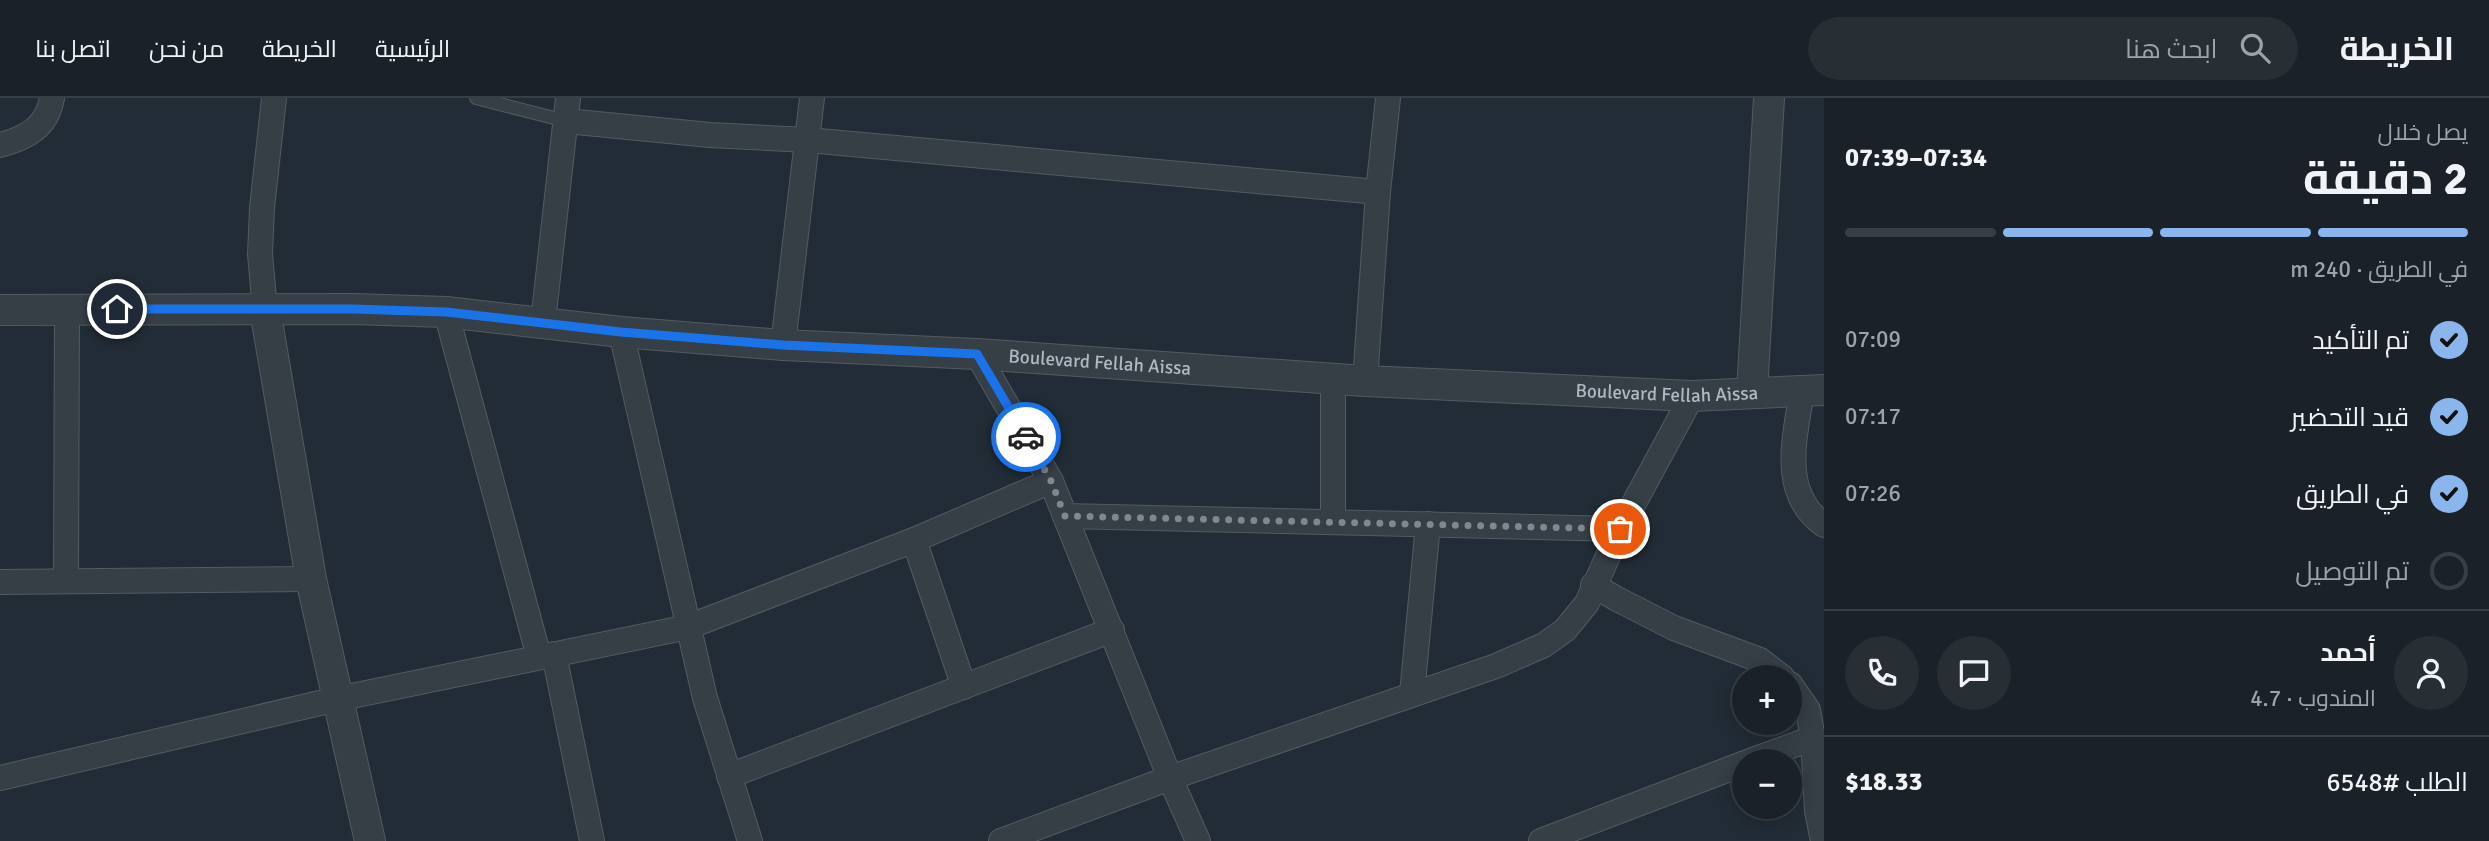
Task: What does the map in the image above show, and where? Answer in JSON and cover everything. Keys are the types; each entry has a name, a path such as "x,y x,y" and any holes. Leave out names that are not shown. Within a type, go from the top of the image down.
{"street":[{"path":"0,145 18,141 34,132 46,119 52,98"},
{"path":"274,98 262,208 260,254 265,310 312,579 370,841"},
{"path":"783,345 812,98"},
{"path":"1365,381 1378,192 1388,98"},
{"path":"1752,393 1769,98"},
{"path":"543,322 567,110 710,135 808,139 1378,192"},
{"path":"66,581 68,309"},
{"name":"Boulevard Fellah Aissa","path":"0,310 353,309 446,312 621,332 783,345 977,354 1365,381 1692,396 1813,391"},
{"path":"446,312 547,656 592,841"},
{"path":"621,332 705,698 750,841"},
{"path":"977,354 1051,481 1170,778 1198,841"},
{"path":"1333,378 1334,522"},
{"path":"1813,391 1793,450 1793,474 1803,504 1824,525"},
{"path":"1001,841 1026,837 1170,778 1496,666 1544,645 1565,630 1587,603 1620,529 1692,396"},
{"path":"0,778 337,699 688,627 914,540 1051,481"},
{"path":"1065,516 1620,529"},
{"path":"1412,694 1428,524"},
{"path":"914,540 964,687"},
{"path":"0,582 312,579"},
{"path":"1593,585 1674,628 1760,660 1766,665"},
{"path":"729,776 1112,630"},
{"path":"1802,701 1808,710 1813,738 1817,811 1823,841"},
{"path":"1783,749 1813,738"},
{"path":"1541,841 1732,768"}],"lane":[{"path":"476,98 567,110"}],"way so far":[{"path":"1026,437 1051,481 1065,516 1620,529"}],"route":[{"path":"117,309 353,309 446,312 621,332 783,345 977,354 1026,437"}]}
